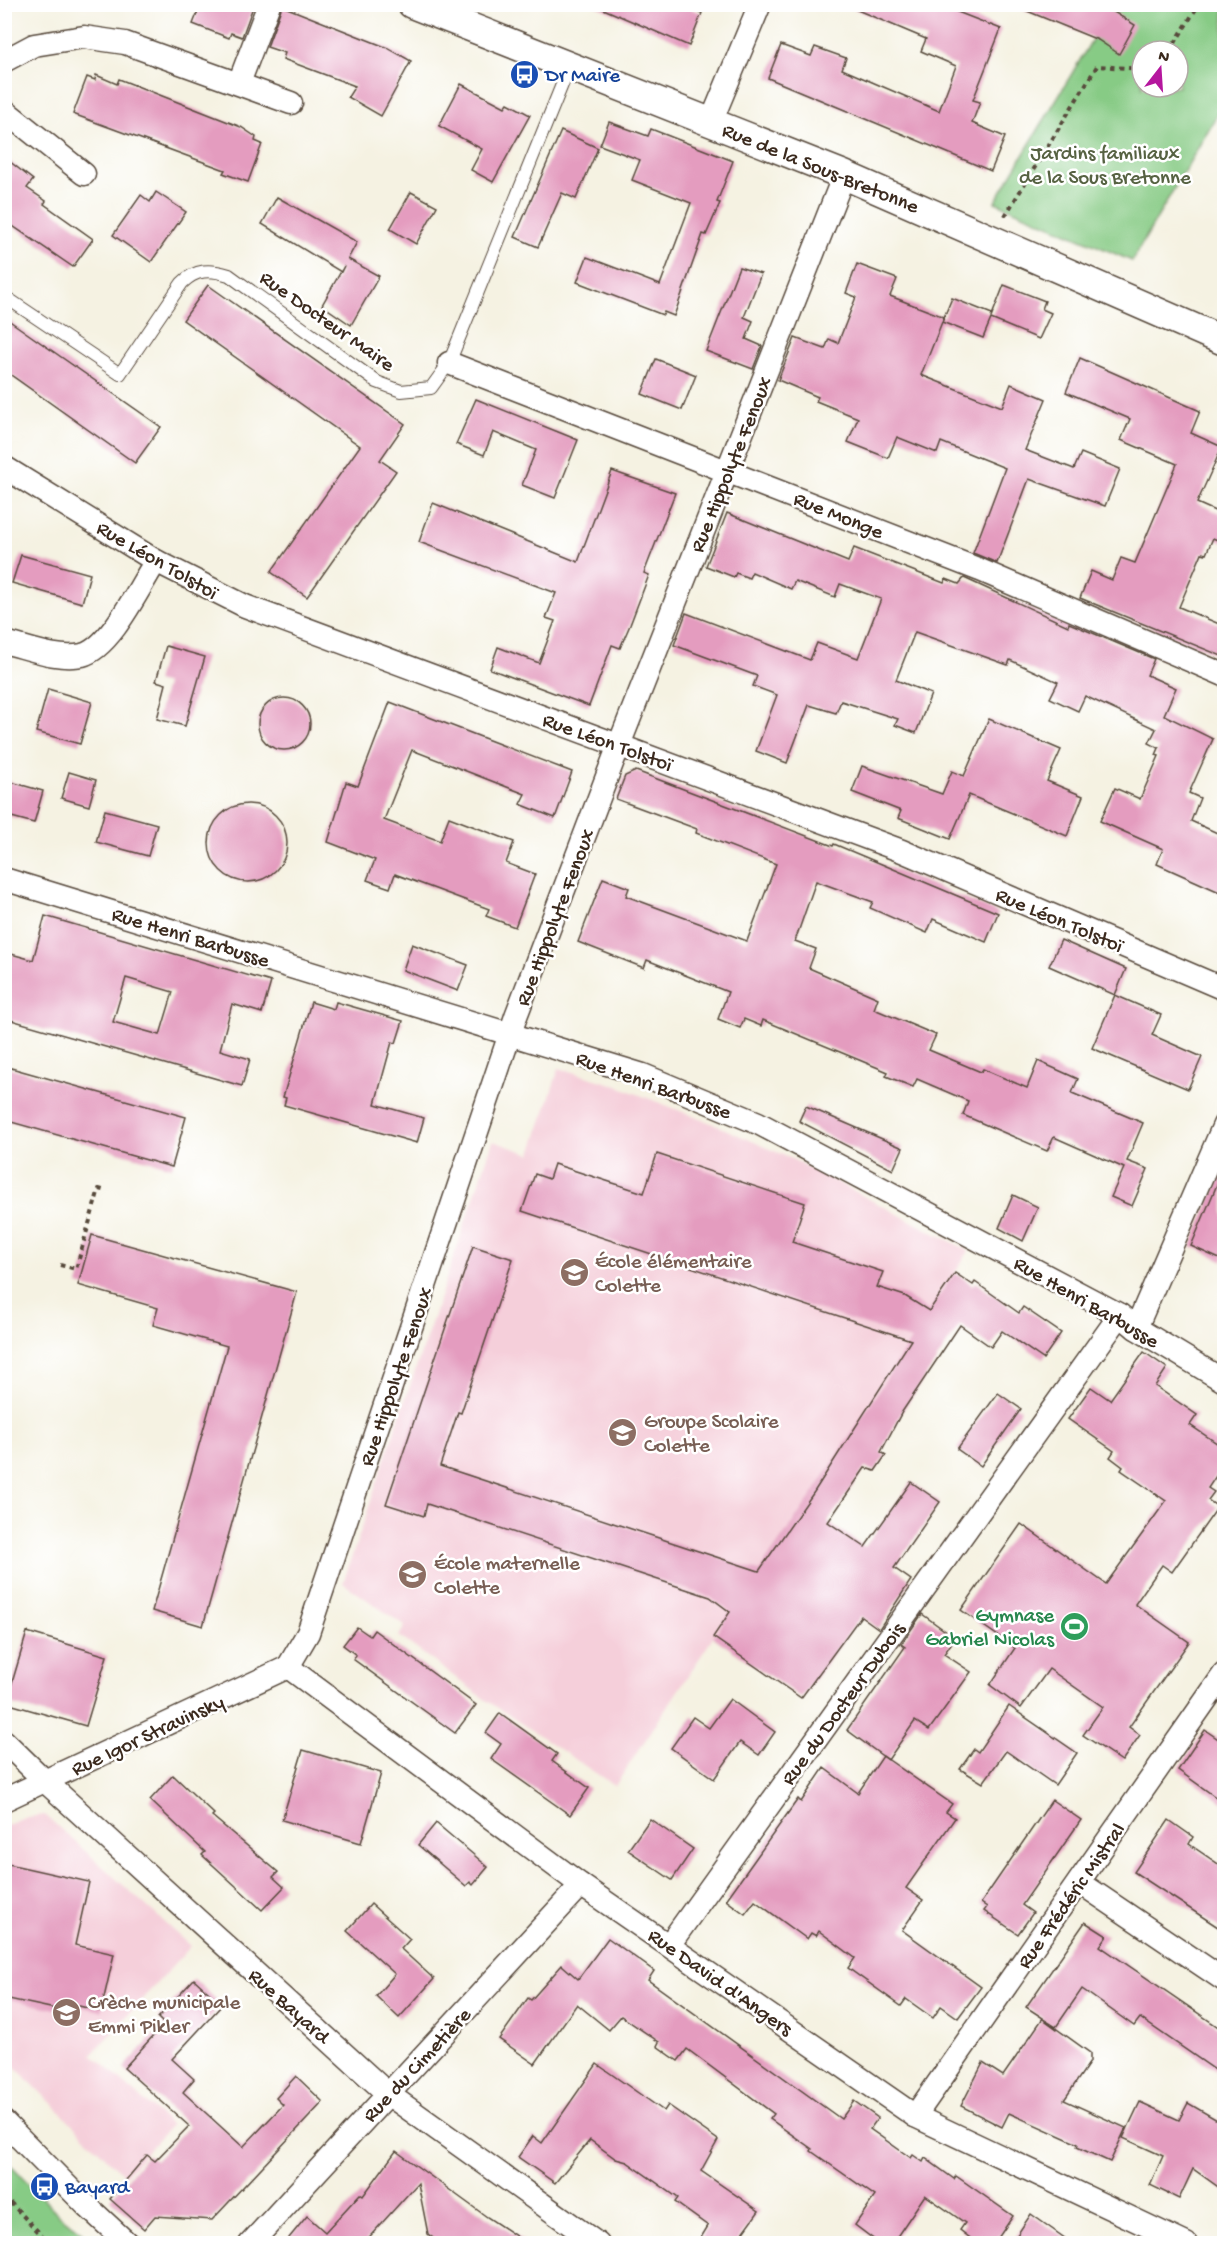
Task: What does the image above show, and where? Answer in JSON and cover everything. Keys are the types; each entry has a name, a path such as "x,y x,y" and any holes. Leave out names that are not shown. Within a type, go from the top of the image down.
{"street":[{"path":"239,83 269,4"},
{"name":"Rue de la Sous-Bretonne","path":"412,4 844,174 1224,341"},
{"path":"711,122 760,4"},
{"path":"4,61 34,45 84,37 125,43 291,103"},
{"path":"4,110 84,174"},
{"name":"Rue Hippolyte Fenoux","path":"288,1667 308,1633 510,1034 619,745 844,174"},
{"name":"Rue Monge","path":"448,363 980,570 1224,675"},
{"name":"Rue Léon Tolstoï","path":"4,467 156,561 245,606 902,851 1224,989"},
{"path":"4,642 52,655 84,654 100,646 156,561"},
{"name":"Rue Henri Barbusse","path":"4,879 643,1075 758,1124 1128,1321 1224,1381"},
{"name":"Rue du Docteur Dubois","path":"669,1945 1128,1321 1224,1125"},
{"name":"Rue Igor Stravinsky","path":"4,1800 288,1667"},
{"name":"Rue David d'Angers","path":"288,1667 581,1885 915,2116 1186,2244"},
{"name":"Rue Frédéric Mistral","path":"915,2116 1224,1674"},
{"name":"Rue Bayard","path":"4,1741 388,2094 598,2244"},
{"path":"1079,1882 1224,1980"},
{"name":"Rue du Cimetière","path":"250,2244 581,1885"},
{"path":"4,2122 128,2244"}],"lane":[{"name":"Rue Docteur Maire","path":"4,296 120,375 182,283 192,273 214,270 229,275 376,382 401,391 431,388 448,363 570,65"}],"path":[{"path":"1177,39 1199,4"},
{"path":"990,238 1097,66 1130,68"},
{"path":"60,1265 76,1269 99,1189 106,1191"},
{"path":"4,2196 50,2244"}],"shaded area":[{"name":"Groupe Scolaire Colette","path":"559,1068 612,1084 716,1125 790,1158 969,1251 814,1492 730,1612 615,1786 486,1700 399,1636 405,1626 343,1583 493,1141 531,1154"},
{"name":"Crèche municipale Emmi Pikler","path":"45,1815 191,1946 92,2054 171,2125 125,2176 5,2057 5,1826 27,1817"}],"green space":[{"name":"Jardins familiaux de la Sous Bretonne","path":"1113,5 1224,5 1224,103 1132,261 995,202"},
{"path":"5,2160 58,2214 95,2243 5,2243"}],"building":[{"path":"201,4 254,4 242,37 231,33 229,38 193,24"},
{"path":"592,4 679,4 702,13 689,46"},
{"path":"843,4 937,4 1001,29 973,100 980,102 972,123 1005,137 991,171 768,78 781,45 811,56 815,47 846,58 842,69 939,111 956,66 921,51 926,39"},
{"path":"1010,4 1101,4 1135,25 1119,54 1098,40"},
{"path":"282,6 388,48 411,61 381,116 348,97 355,86 283,59 285,53 267,47"},
{"path":"96,75 117,84 119,79 241,127 256,137 255,141 262,144 248,182 223,173 225,170 73,114 87,77 95,80"},
{"path":"461,84 505,107 508,103 530,115 493,182 471,170 482,149 439,126"},
{"path":"609,122 648,136 651,129 733,161 717,202 720,203 706,235 703,234 674,316 664,312 663,315 577,282 587,257 660,285 691,203 632,180 640,160 600,145"},
{"path":"561,131 598,148 576,199 562,193 538,247 515,237"},
{"path":"4,157 33,180 27,188 46,201 44,204 93,239 73,267 4,220"},
{"path":"156,192 186,212 151,262 113,235 141,195 150,202"},
{"path":"411,192 437,206 416,244 390,229"},
{"path":"277,197 357,242 348,259 379,276 351,325 322,305 341,272 262,224"},
{"path":"857,264 897,279 890,296 944,317 921,375 1002,407 1011,384 1046,399 1025,450 1074,469 1081,453 1120,469 1105,506 1029,479 997,563 973,553 1005,468 941,442 937,453 897,437 888,458 848,442 858,418 816,401 818,397 778,380 795,338 825,349 829,339 838,343 856,297 846,293"},
{"path":"739,267 761,274 744,317 753,321 746,339 762,346 753,369 706,351"},
{"path":"208,285 405,424 380,460 396,471 307,597 271,572 360,446 183,320"},
{"path":"1004,285 1045,301 1042,309 1051,313 1039,339 991,319 983,338 942,322 952,298 992,314 991,318"},
{"path":"4,317 161,427 135,463 4,370"},
{"path":"1080,358 1200,411 1191,433 1222,447 1197,503 1224,515 1224,543 1213,538 1206,554 1202,553 1179,607 1224,626 1224,657 1080,598 1091,571 1112,580 1121,558 1135,563 1177,464 1121,440 1130,419 1066,392"},
{"path":"656,359 696,375 682,410 642,394"},
{"path":"476,399 578,440 555,498 522,485 536,450 493,432 484,455 456,444"},
{"path":"612,471 675,493 644,573 649,575 630,625 620,648 612,645 589,706 490,669 498,647 539,663 555,621 546,618 556,593 419,542 433,503 578,562"},
{"path":"727,513 848,562 854,548 944,583 946,579 959,584 964,578 1068,626 1069,623 1154,659 1147,675 1176,688 1164,715 1213,739 1189,793 1200,798 1191,821 1224,836 1224,894 1157,864 1163,849 1100,821 1115,788 1140,799 1159,756 1156,755 1159,748 1149,743 1156,729 1085,696 1078,711 1050,698 1058,682 1010,660 1008,665 915,632 896,680 931,694 916,733 895,725 898,719 841,701 836,713 809,705 787,763 756,751 777,695 753,686 757,676 674,645 686,613 810,660 817,643 858,658 881,599 840,584 835,597 795,581 791,589 752,572 749,578 736,573 734,577 706,566"},
{"path":"21,555 90,574 82,603 12,583"},
{"path":"166,646 205,657 185,726 157,719 166,684 156,681"},
{"path":"48,689 92,702 80,744 36,732"},
{"path":"284,698 294,700 302,706 308,714 310,724 308,734 302,742 294,748 284,750 274,748 266,742 260,734 258,724 260,714 266,706 274,700"},
{"path":"390,702 572,772 555,818 520,804 525,794 412,750 384,820 440,841 449,817 514,842 506,863 535,874 515,927 486,916 489,909 395,874 390,888 367,880 375,860 328,842 346,782 358,786"},
{"path":"989,719 1061,750 1047,781 1083,796 1067,836 969,795 950,839 898,818 901,811 852,792 862,766 942,794 952,771 964,776"},
{"path":"636,771 833,846 834,844 998,913 986,942 933,919 927,933 870,908 873,902 816,881 795,941 816,949 809,968 878,998 874,1009 936,1035 929,1050 981,1072 983,1069 1027,1088 1038,1061 1078,1079 1072,1093 1143,1123 1127,1161 1148,1169 1132,1206 1111,1197 1124,1168 1054,1137 1047,1151 963,1115 968,1101 917,1079 913,1087 886,1076 888,1072 763,1020 761,1026 744,1019 740,1028 718,1019 728,992 647,960 644,968 578,942 603,878 629,888 626,896 747,941 776,864 696,833 697,829 616,799 625,776"},
{"path":"69,772 96,780 89,806 61,798"},
{"path":"4,780 43,791 34,823 4,815"},
{"path":"240,804 256,804 270,810 281,821 287,835 287,851 281,865 270,876 256,882 240,882 226,876 215,865 209,851 209,835 215,821 226,810"},
{"path":"105,810 157,824 148,856 96,842"},
{"path":"45,916 271,982 262,1013 232,1004 220,1050 250,1059 242,1086 4,1018 4,952 33,960","holes":["126,978 173,992 160,1035 113,1022"]},
{"path":"1061,940 1126,969 1115,995 1049,966"},
{"path":"412,944 468,965 458,991 403,970"},
{"path":"1115,995 1161,1015 1152,1035 1202,1057 1188,1089 1092,1048"},
{"path":"311,1002 334,1009 336,1002 403,1021 396,1043 392,1042 375,1104 424,1118 417,1143 284,1105 286,1098 283,1097"},
{"path":"4,1066 186,1117 172,1167 4,1120"},
{"path":"806,1106 903,1148 893,1170 799,1121"},
{"path":"657,1154 805,1203 792,1242 883,1272 877,1287 905,1296 929,1311 955,1273 973,1285 975,1282 1019,1313 1023,1307 1061,1333 1043,1359 1002,1331 991,1347 960,1325 902,1412 881,1452 886,1455 875,1471 865,1468 828,1522 865,1547 911,1482 940,1502 894,1568 911,1580 879,1629 861,1616 801,1698 713,1637 730,1612 710,1597 427,1504 424,1516 386,1504 473,1246 513,1259 461,1413 458,1412 440,1466 759,1571 814,1492 911,1340 522,1211 535,1174 549,1179 554,1164 644,1193"},
{"path":"1224,1168 1224,1261 1191,1246"},
{"path":"1013,1195 1038,1207 1023,1241 999,1228"},
{"path":"92,1235 297,1292 203,1626 152,1611 227,1346 153,1325 158,1308 78,1285"},
{"path":"1144,1352 1167,1368 1155,1386 1197,1415 1190,1425 1224,1448 1224,1464 1208,1488 1214,1492 1208,1500 1218,1507 1172,1572 1162,1565 1135,1604 1189,1642 1129,1727 1140,1735 1122,1761 1083,1735 1103,1707 1049,1669 1021,1708 990,1685 1015,1648 961,1610 1021,1524 1106,1584 1166,1501 1121,1470 1123,1467 1110,1457 1114,1451 1068,1419 1091,1387 1110,1400"},
{"path":"998,1393 1021,1409 981,1466 957,1449"},
{"path":"922,1614 955,1638 944,1654 971,1672 929,1730 915,1721 888,1760 847,1730 905,1647 901,1644"},
{"path":"357,1627 370,1636 374,1630 476,1705 455,1733 353,1659 356,1655 343,1645"},
{"path":"27,1632 107,1656 86,1726 6,1703"},
{"path":"730,1699 775,1732 759,1755 740,1742 714,1779 671,1748 693,1717 709,1728"},
{"path":"1009,1706 1077,1753 1055,1785 1006,1751 983,1783 960,1769 974,1749 978,1752"},
{"path":"500,1713 557,1754 552,1761 589,1788 570,1815 491,1759 501,1744 486,1733"},
{"path":"1205,1730 1224,1743 1224,1803 1178,1770"},
{"path":"303,1750 381,1773 361,1843 282,1820"},
{"path":"883,1756 952,1804 946,1812 955,1818 906,1888 923,1900 902,1930 981,1987 958,2018 941,2006 933,2018 906,1999 901,2006 848,1968 855,1958 819,1931 816,1936 811,1933 807,1939 755,1901 745,1914 726,1900 798,1799 801,1802 824,1768 858,1793"},
{"path":"173,1775 214,1814 212,1816 278,1872 273,1877 284,1887 262,1910 202,1855 205,1852 150,1800"},
{"path":"1052,1800 1081,1820 1022,1905 1033,1913 1018,1934 984,1911 987,1907 981,1903"},
{"path":"650,1819 693,1849 672,1880 628,1850"},
{"path":"1169,1820 1193,1837 1189,1844 1224,1868 1224,1931 1134,1872"},
{"path":"436,1823 488,1867 473,1885 470,1882 466,1886 418,1845"},
{"path":"4,1863 89,1882 75,1945 114,1954 101,2011 70,2004 69,2012 4,1998"},
{"path":"371,1904 410,1939 401,1949 434,1979 399,2018 376,1996 395,1974 347,1931"},
{"path":"1085,1922 1107,1936 1100,1946 1224,2031 1224,2076 1140,2018 1134,2026 1082,1989 1056,2027 1043,2019 1090,2053 1090,2062 1064,2100 1126,2128 1110,2162 1077,2147 1078,2144 1009,2113 1002,2127 961,2106 983,2063 1003,2076 1043,2018 1026,2007"},
{"path":"608,1938 654,1971 648,1980 841,2119 854,2101 878,2118 870,2129 911,2158 913,2155 923,2162 925,2158 954,2179 956,2176 1013,2216 994,2244 978,2244 960,2230 965,2223 925,2195 892,2244 880,2244 855,2225 875,2196 770,2119 774,2114 687,2049 678,2061 657,2046 659,2042 621,2016 609,2030 577,2004 535,2064 499,2039 528,1998 531,2000 562,1965 578,1979"},
{"path":"194,1979 222,2005 172,2059 194,2079 183,2092 243,2147 283,2105 276,2098 296,2076 323,2102 212,2220 155,2216 144,2229 110,2199 147,2155 155,2161 189,2126 124,2068 164,2024 158,2018"},
{"path":"597,2064 664,2111 668,2105 718,2140 701,2171 759,2211 735,2244 697,2244 708,2226 675,2202 678,2198 627,2162 616,2159 590,2140 555,2183 518,2157 533,2136 542,2143"},
{"path":"1140,2102 1179,2120 1188,2103 1224,2124 1224,2191 1193,2169 1179,2199 1150,2185 1163,2156 1123,2138"},
{"path":"396,2151 528,2244 441,2244 428,2234 418,2183 363,2244 284,2244 307,2216 325,2232 360,2194 363,2196"},
{"path":"1031,2214 1073,2244 1011,2244"}],"place":[{"name":"Dr Maire","path":"524,74"},
{"name":"École élémentaire Colette","path":"574,1272"},
{"name":"Groupe Scolaire Colette","path":"623,1432"},
{"name":"École maternelle Colette","path":"413,1574"},
{"name":"Gymnase Gabriel Nicolas","path":"1075,1626"},
{"name":"Crèche municipale Emmi Pikler","path":"67,2013"},
{"name":"Bayard","path":"44,2186"}]}
